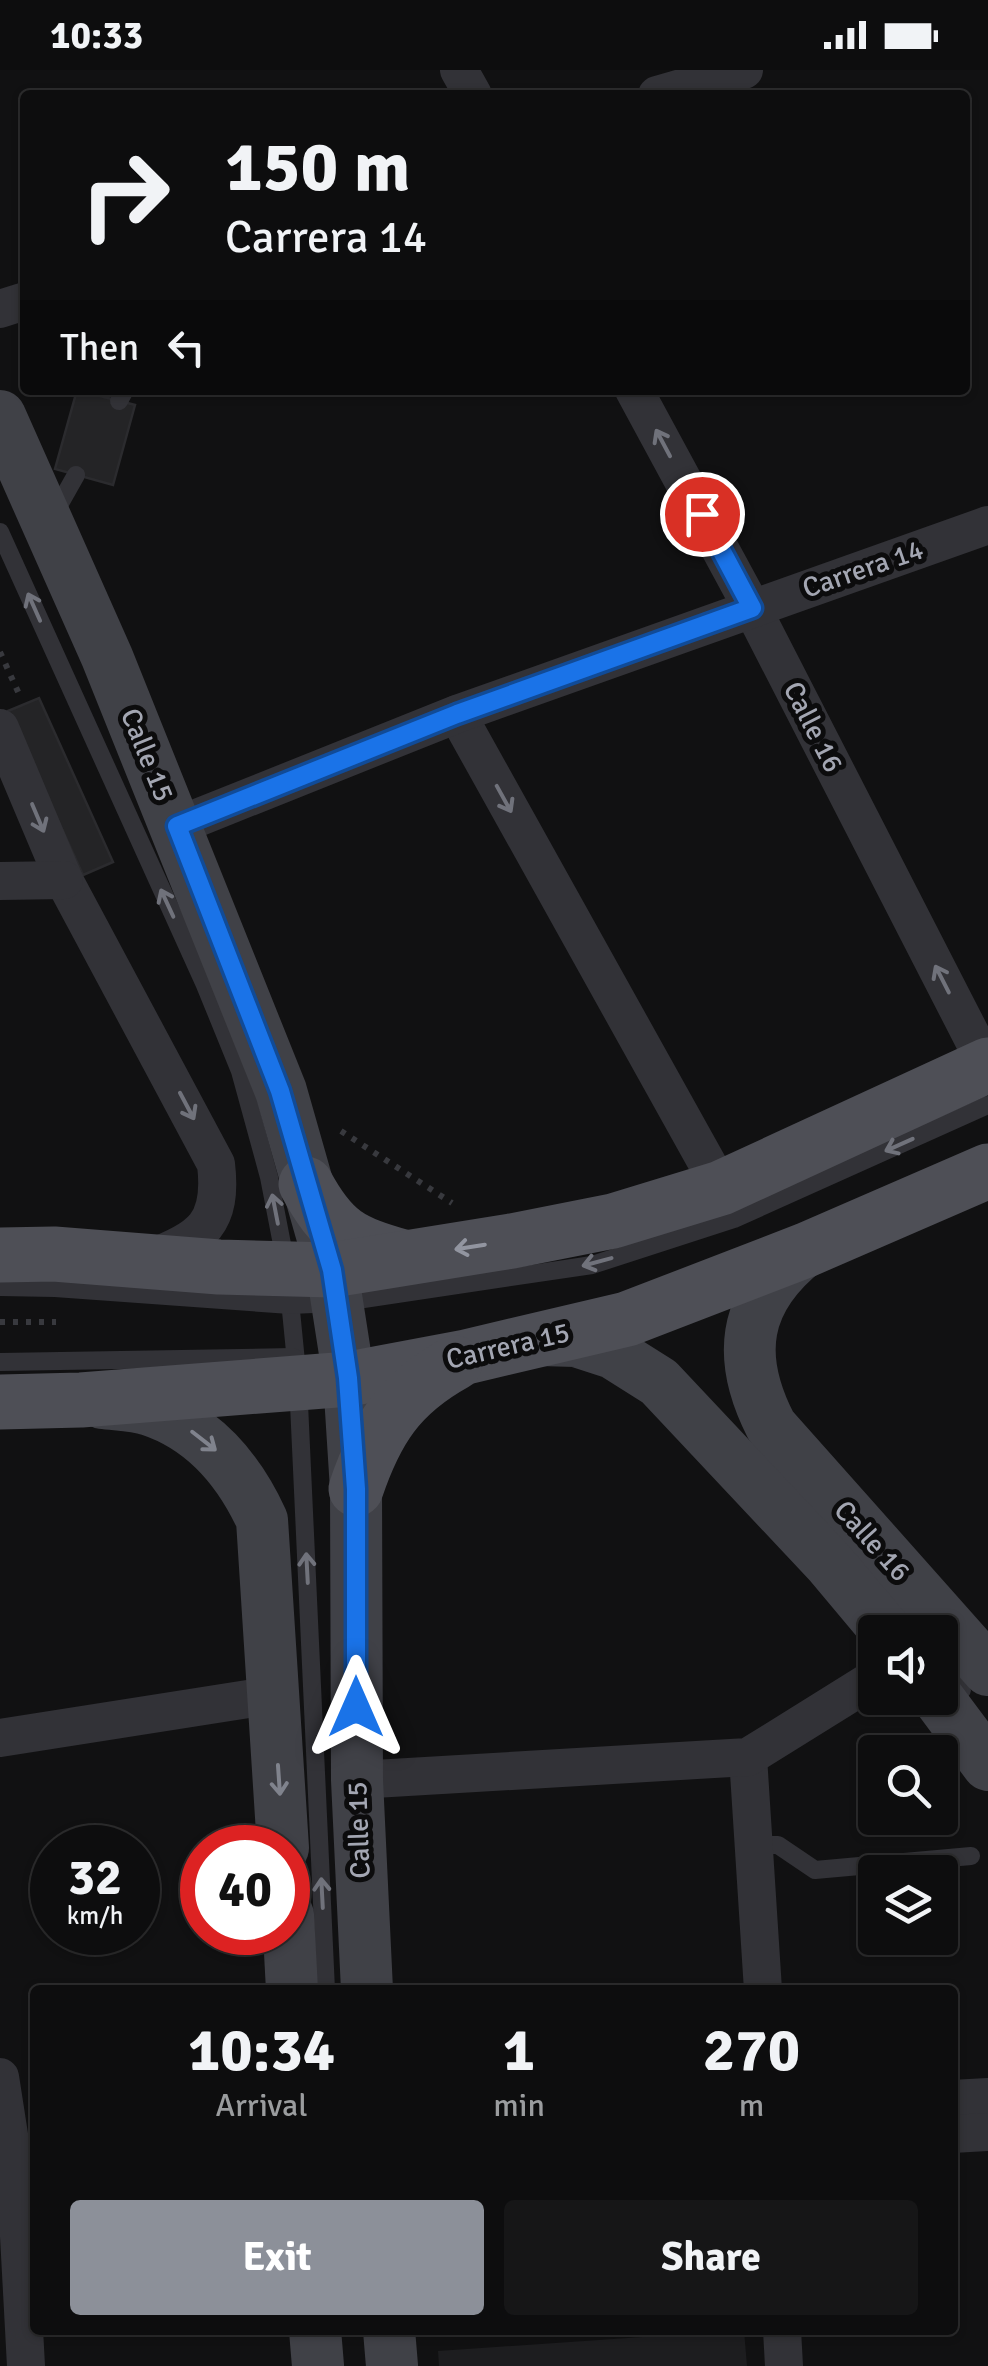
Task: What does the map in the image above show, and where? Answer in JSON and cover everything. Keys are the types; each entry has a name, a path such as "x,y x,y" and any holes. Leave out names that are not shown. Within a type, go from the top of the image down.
{"main road":[{"name":"Carrera 15","path":"0,1402 81,1400 321,1334 403,1258 613,1221 721,1188 988,1066"},
{"name":"Carrera 15","path":"0,1255 54,1254 140,1262 321,1334 466,1357 620,1319 784,1249 988,1171"},
{"path":"306,1184 335,1227 356,1243 403,1258"},
{"path":"356,1489 370,1447 395,1409 428,1378 466,1357"}],"street":[{"path":"675,90 744,70"},
{"name":"Calle 16","path":"637,395 752,608 988,1066"},
{"name":"Calle 15","path":"0,416 24,527 177,826 280,1091 306,1184 321,1334 356,1489 357,1780 366,1985"},
{"name":"Carrera 14","path":"177,826 457,714 988,526"},
{"path":"457,714 721,1188"},
{"path":"12,716 64,880 216,1164 216,1210 204,1230 185,1245 140,1262"},
{"path":"0,882 64,880"},
{"name":"Calle 16","path":"784,1249 784,1268 753,1315 750,1371 756,1398 772,1426 967,1692 988,1765"},
{"name":"Calle 16","path":"539,1340 576,1341 612,1353 659,1382 874,1615"},
{"path":"81,1400 148,1409 184,1426 215,1449 250,1493 262,1520 282,1825"},
{"path":"357,1780 748,1757 858,1689"},
{"path":"0,1738 274,1695"},
{"path":"748,1757 763,1985"},
{"path":"290,1955 292,1985"},
{"path":"0,2077 17,2180 26,2366"},
{"path":"958,2099 988,2097"},
{"path":"958,2134 988,2132"},
{"path":"315,2335 318,2366"},
{"path":"389,2335 392,2366"},
{"path":"782,2335 784,2366"}],"lane":[{"path":"76,475 24,527 240,1070 269,1177 321,1334 326,1985"},
{"path":"0,1362 321,1334 592,1264 734,1219 988,1105"},
{"path":"688,1275 784,1249"},
{"path":"0,1288 55,1288 321,1334"},
{"path":"753,1845 778,1845 815,1870 971,1856"},
{"path":"958,2117 988,2116"}],"path":[{"path":"0,652 12,716"},
{"path":"280,1091 512,1241"},
{"path":"0,1322 56,1322"}],"shaded area":[{"path":"671,2335 744,2335 747,2366 439,2366 438,2351"}],"building":[{"path":"76,395 96,395 135,405 113,485 55,469"},
{"path":"39,698 113,862 83,875 8,711"}],"route":[{"path":"356,1707 356,1489 348,1378 332,1270 280,1091 177,826 457,714 752,608 702,514"}]}
